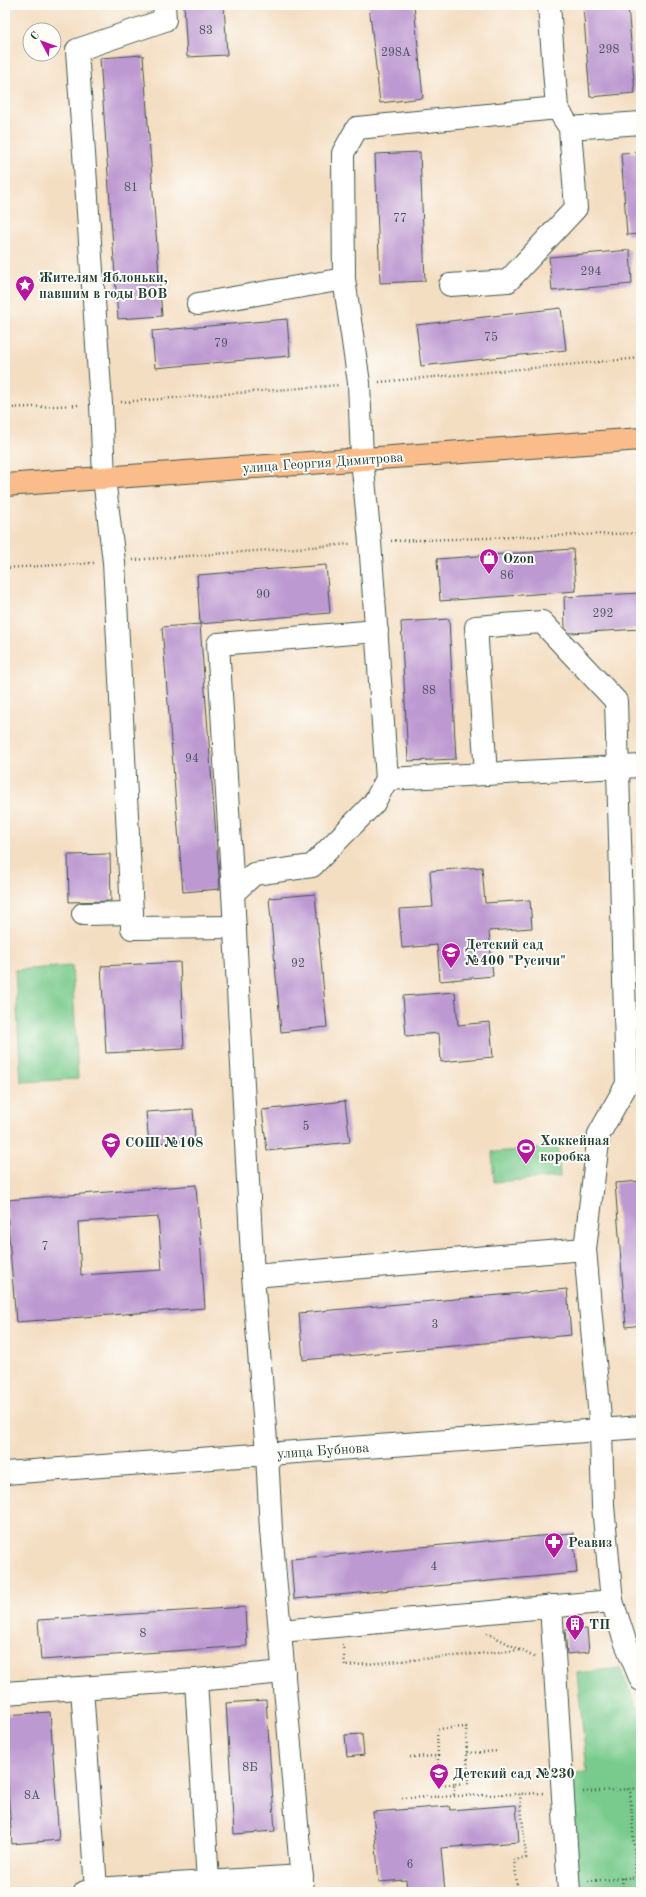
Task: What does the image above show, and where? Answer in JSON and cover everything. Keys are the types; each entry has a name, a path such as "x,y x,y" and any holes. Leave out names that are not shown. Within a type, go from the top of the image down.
{"main road":[{"name":"улица Георгия Димитрова","path":"5,485 641,439"}],"street":[{"path":"164,5 165,20 77,50 101,404 104,478 114,562 132,928 235,927"},
{"path":"450,285 508,281 576,208 570,128 557,108 549,5"},
{"path":"233,893 254,874 312,866 374,803 387,779 377,631 362,459 359,383 344,279 343,153 357,128 557,108"},
{"path":"570,128 641,123"},
{"path":"198,304 344,279"},
{"path":"486,774 476,627 542,622 616,701 628,1084 598,1134 585,1249 601,1430 603,1506 612,1601 625,1640 641,1680"},
{"path":"82,1688 90,1891 208,1882 302,1884 271,1530 267,1454 253,1276 235,927 218,644 377,631"},
{"path":"387,779 641,766"},
{"path":"83,914 132,913"},
{"path":"253,1276 585,1249"},
{"name":"улица Бубнова","path":"5,1473 641,1427"},
{"path":"281,1631 612,1601"},
{"path":"551,1606 553,1793 576,1887"},
{"path":"5,1693 196,1680 284,1672"},
{"path":"196,1680 208,1882"}],"path":[{"path":"5,408 101,404 641,358"},
{"path":"5,568 114,562 370,542 641,533"},
{"path":"341,1625 345,1666 520,1650"},
{"path":"486,1632 538,1659"},
{"path":"466,1727 467,1753 468,1783 439,1785 437,1730 466,1727"},
{"path":"467,1753 499,1751"},
{"path":"410,1757 438,1756"},
{"path":"454,1784 454,1796"},
{"path":"402,1798 553,1793 641,1788"},
{"path":"630,1789 636,1877"},
{"path":"518,1892 514,1860 526,1858 520,1794"},
{"path":"576,1887 622,1878 641,1877"},
{"path":"622,1878 623,1892"}],"green space":[{"path":"72,966 78,1079 21,1082 15,970"},
{"name":"Хоккейная коробка","path":"558,1147 560,1177 494,1182 492,1152"},
{"path":"620,1668 641,1716 641,1892 575,1892 566,1777 587,1771 577,1673"}],"building":[{"path":"184,5 224,5 227,55 187,57"},
{"path":"369,5 414,5 423,98 380,103"},
{"path":"583,5 628,5 635,93 590,97"},
{"path":"143,55 162,316 118,319 100,58"},
{"path":"420,152 425,281 380,283 375,154"},
{"path":"641,152 641,234 627,235 621,153"},
{"path":"630,250 632,284 552,291 549,257"},
{"path":"561,308 566,350 421,366 416,325"},
{"path":"287,319 290,356 155,368 152,331"},
{"path":"573,549 576,591 440,601 437,559"},
{"path":"326,565 330,613 200,624 197,575"},
{"path":"641,593 641,629 570,633 565,628 564,597"},
{"path":"449,619 456,759 408,761 401,622"},
{"path":"200,624 220,889 183,892 162,627"},
{"path":"110,854 111,901 69,902 68,855"},
{"path":"482,867 485,903 530,900 532,928 489,931 493,976 440,981 437,945 402,948 399,909 433,907 430,871"},
{"path":"315,894 327,1027 281,1032 269,898"},
{"path":"180,962 184,1049 106,1053 101,966"},
{"path":"455,992 458,1025 490,1022 493,1057 441,1062 439,1033 406,1036 403,996"},
{"path":"345,1101 350,1142 267,1151 262,1110"},
{"path":"193,1109 195,1140 149,1144 146,1112"},
{"path":"641,1181 641,1325 626,1327 615,1183"},
{"path":"196,1185 205,1308 16,1322 6,1200","holes":["158,1217 162,1270 81,1275 78,1222"]},
{"path":"567,1289 571,1335 303,1360 299,1313"},
{"path":"573,1533 577,1573 294,1599 291,1559"},
{"path":"245,1607 247,1646 41,1660 38,1620"},
{"name":"ТП","path":"587,1629 589,1652 567,1654 565,1630"},
{"path":"266,1700 275,1831 234,1834 226,1703"},
{"path":"50,1712 59,1840 12,1844 5,1750 5,1715"},
{"path":"362,1734 364,1755 347,1757 345,1735"},
{"path":"516,1805 519,1842 441,1848 445,1892 407,1892 406,1880 379,1882 373,1812 449,1806 450,1810"}],"place":[{"name":"Жителям Яблоньки, павшим в годы ВОВ","path":"25,302"},
{"name":"Ozon","path":"489,575"},
{"name":"Детский сад №400 \"Русичи\"","path":"451,969"},
{"name":"СОШ №108","path":"111,1159"},
{"name":"Хоккейная коробка","path":"526,1165"},
{"name":"Реавиз","path":"554,1559"},
{"name":"ТП","path":"575,1641"},
{"name":"Детский сад №230","path":"439,1790"}]}
